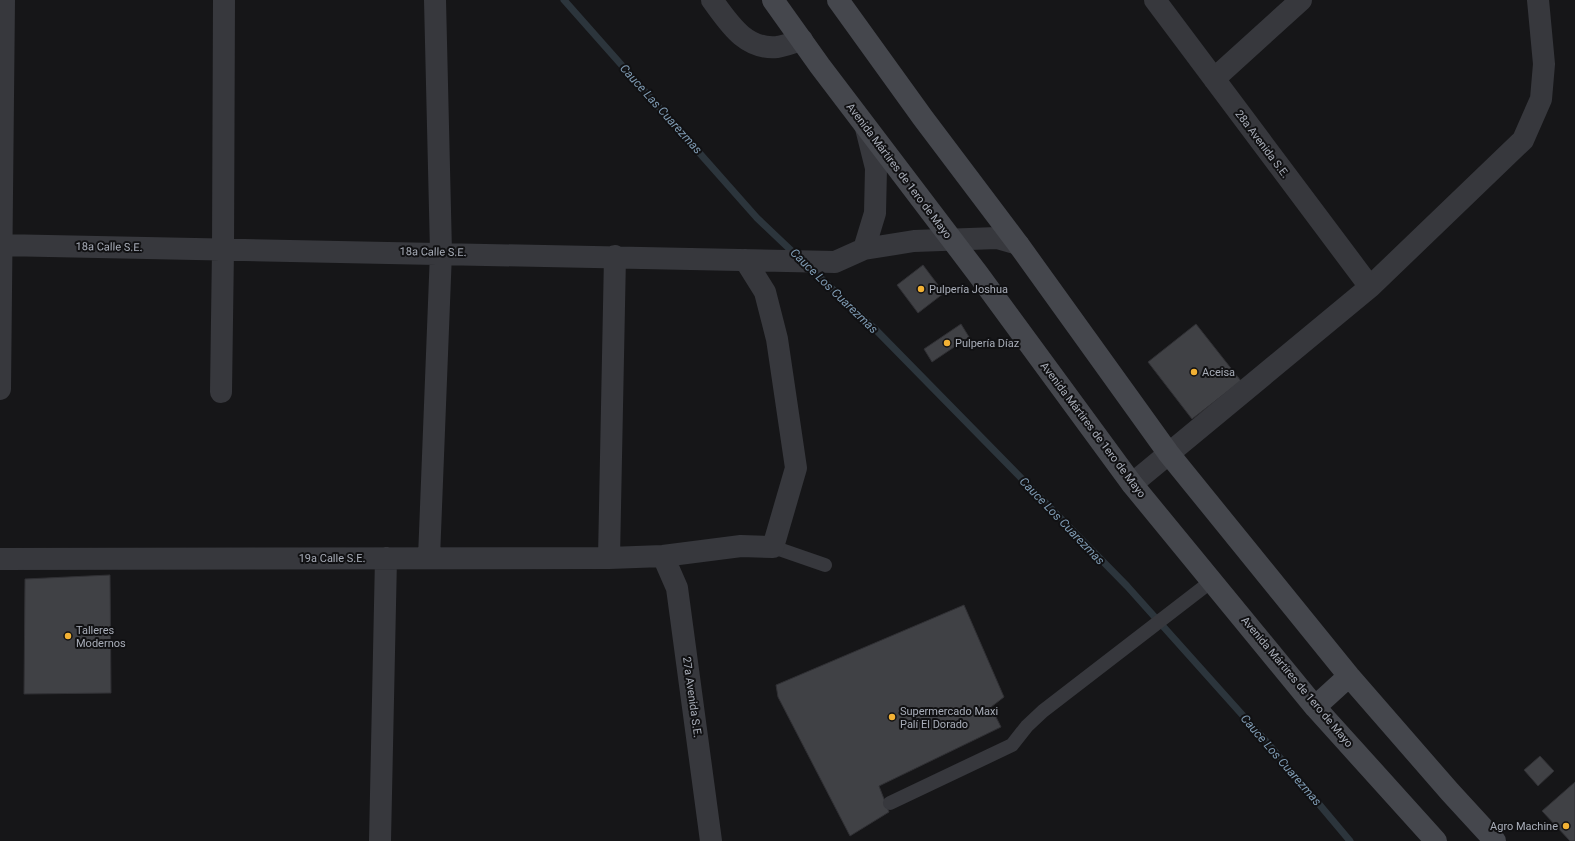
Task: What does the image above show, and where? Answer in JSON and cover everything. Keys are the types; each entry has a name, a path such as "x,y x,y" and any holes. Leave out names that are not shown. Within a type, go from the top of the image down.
{"main road":[{"name":"Avenida Mártires de 1ero de Mayo","path":"773,0 866,128 978,274 1132,484 1213,580 1315,706 1436,841"},
{"path":"838,0 923,118 1018,244 1169,454 1349,676 1450,792 1495,841"},
{"path":"1315,706 1349,676"}],"street":[{"path":"0,389 4,0"},
{"path":"220,392 223,249 224,0"},
{"path":"429,558 441,252 435,0"},
{"path":"712,0 737,32 755,45 777,47 802,40"},
{"name":"28a Avenida S.E.","path":"1155,0 1370,287"},
{"path":"1214,79 1301,0"},
{"path":"1132,484 1370,287 1523,140 1541,99 1544,64 1538,0"},
{"path":"864,249 875,213 876,168 866,128"},
{"name":"18a Calle S.E.","path":"1,245 441,252 835,262 864,249 914,241 997,238 1018,244"},
{"path":"608,558 615,256"},
{"path":"754,261 766,292 777,339 796,468 772,547"},
{"name":"19a Calle S.E.","path":"0,559 608,558 663,556 740,546 772,547"},
{"name":"27a Avenida S.E.","path":"663,556 677,588 711,841"},
{"path":"380,841 386,558"}],"lane":[{"path":"772,547 824,566"},
{"path":"890,803 1012,745 1027,726 1043,711 1145,634 1213,580"}],"building":[{"name":"Pulpería Joshua","path":"923,265 944,293 918,313 897,285"},
{"name":"Pulpería Díaz","path":"961,324 969,337 932,362 924,349"},
{"name":"Aceisa","path":"1196,324 1241,381 1192,419 1148,362"},
{"name":"Talleres Modernos","path":"110,575 111,693 24,694 25,579"},
{"name":"Supermercado Maxi Palí El Dorado","path":"964,605 1004,697 991,707 1001,727 879,786 889,812 850,836 778,697 776,685"},
{"path":"1540,756 1554,771 1538,786 1524,770"},
{"name":"Agro Machine","path":"1575,782 1575,841 1570,841 1542,811"}],"waterway":[{"name":"Cauce Las Cuarezmas","path":"564,0 757,218 798,257"},
{"name":"Cauce Los Cuarezmas","path":"809,267 875,329 1127,586 1271,747 1350,841"}],"place":[{"name":"Pulpería Joshua","path":"921,289"},
{"name":"Pulpería Díaz","path":"947,343"},
{"name":"Aceisa","path":"1194,372"},
{"name":"Talleres Modernos","path":"68,636"},
{"name":"Supermercado Maxi Palí El Dorado","path":"892,717"},
{"name":"Agro Machine","path":"1566,826"}]}
